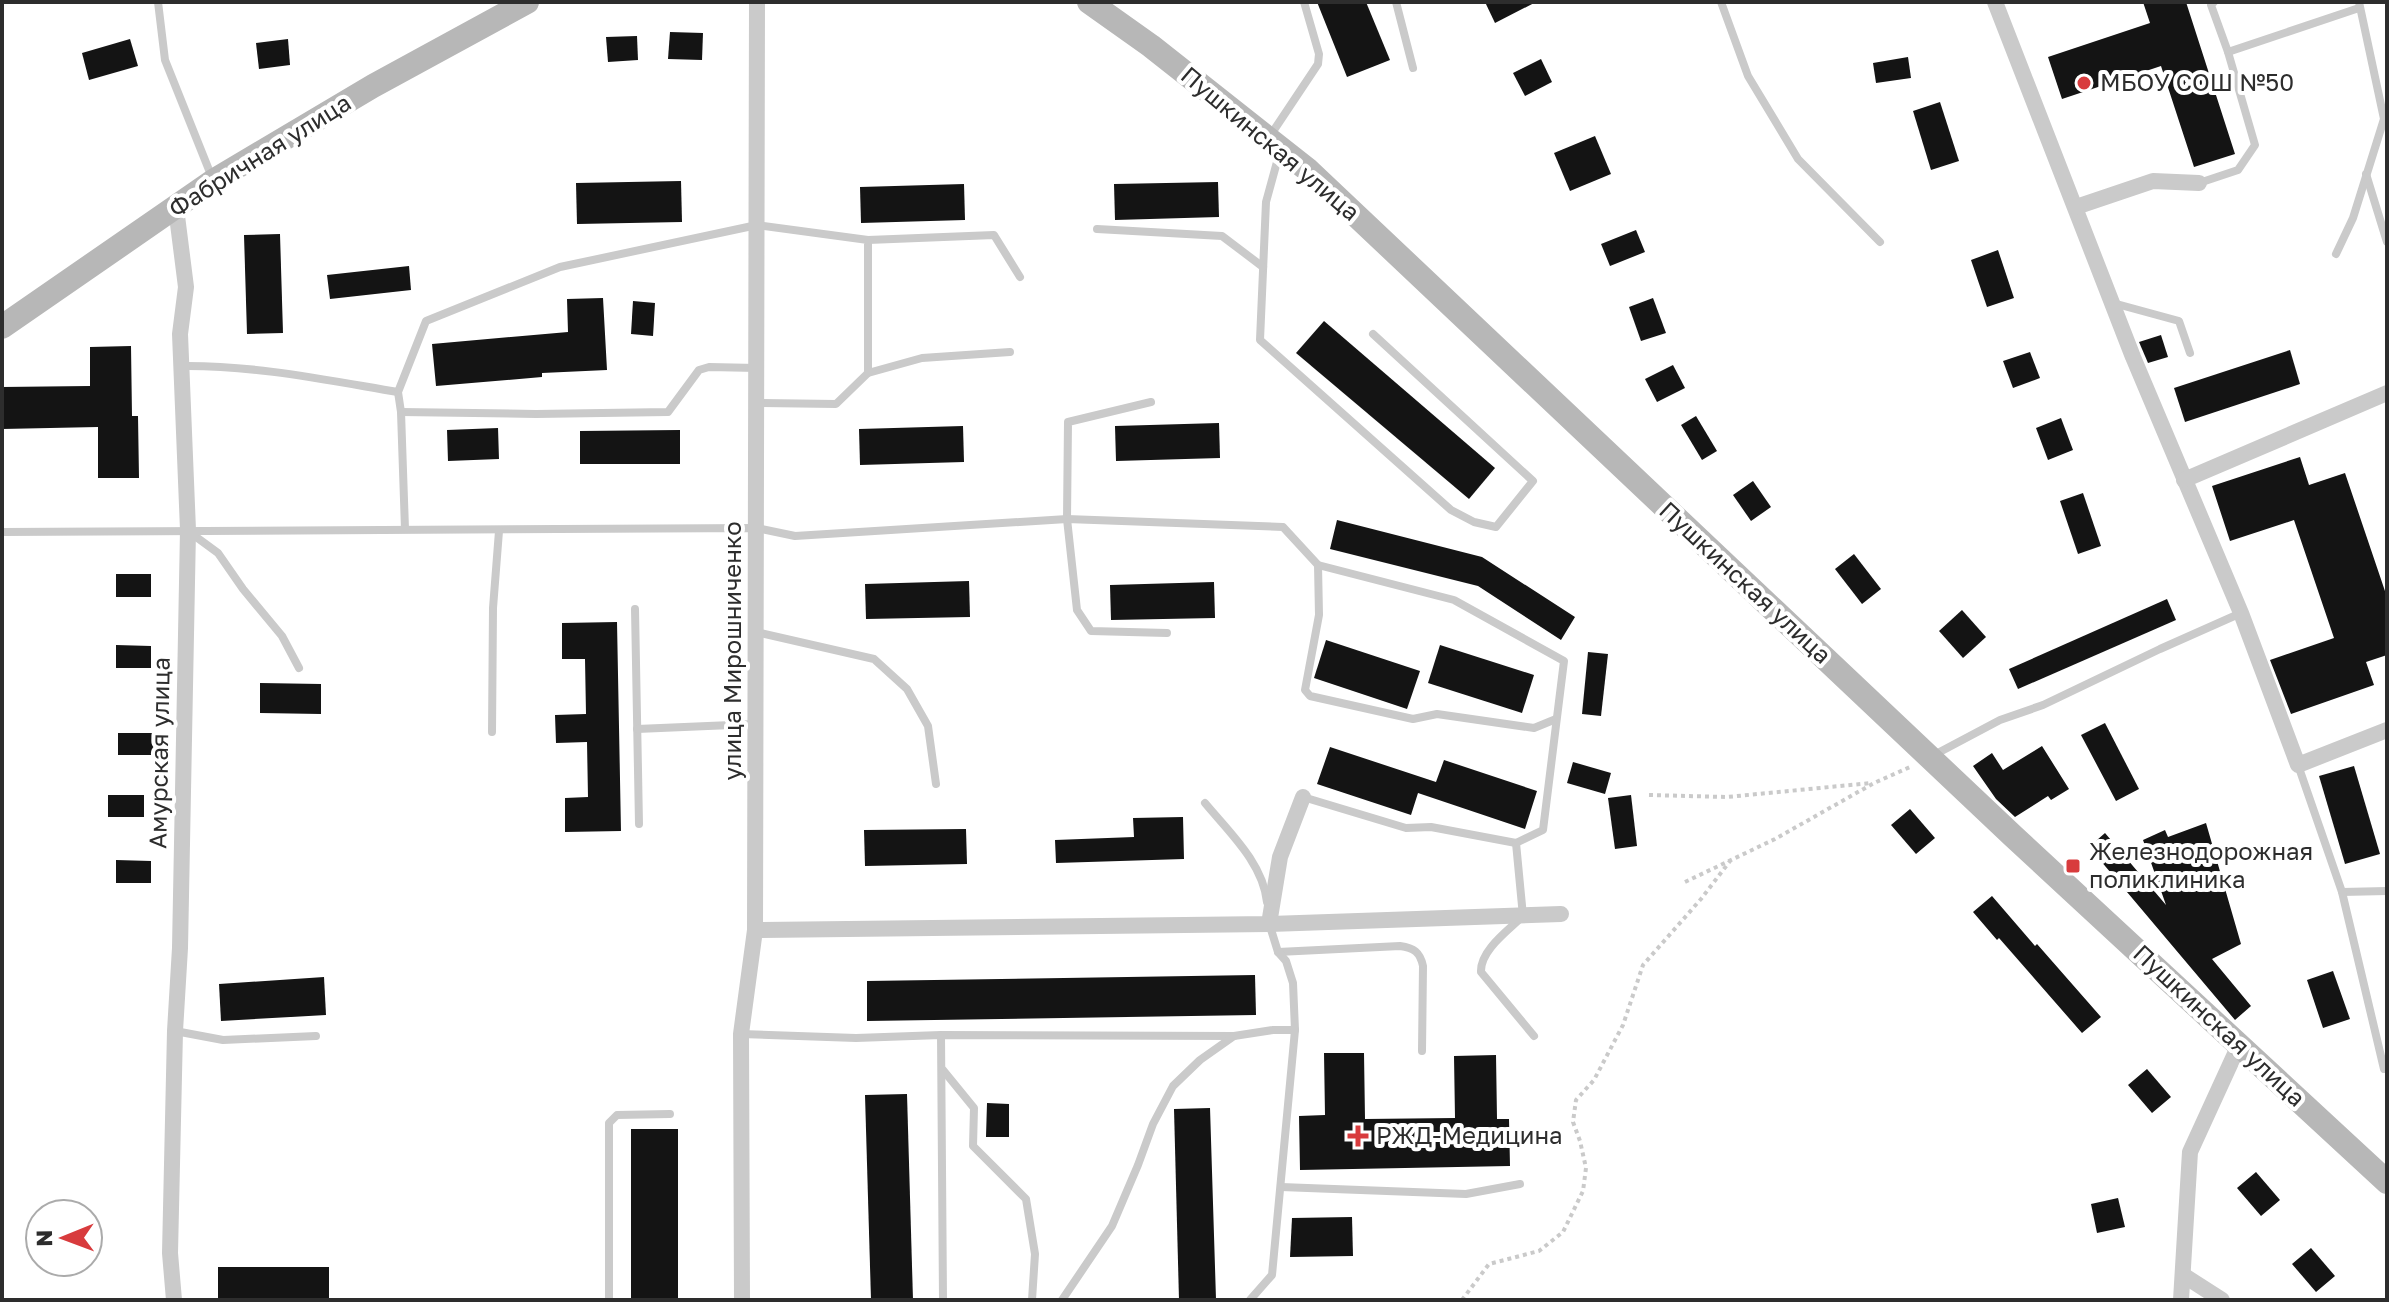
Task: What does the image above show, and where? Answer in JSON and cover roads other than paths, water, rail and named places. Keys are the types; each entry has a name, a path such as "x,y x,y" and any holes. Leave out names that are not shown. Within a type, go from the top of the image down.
{"main road":[{"name":"Фабричная улица","path":"2,327 213,181 373,86 527,2"},
{"name":"Пушкинская улица","path":"1089,2 1151,46 1308,170 1930,758 2387,1182"}],"street":[{"name":"улица Мирошниченко","path":"742,1300 741,1034 755,930 757,2"},
{"path":"1995,2 2184,480 2241,613 2298,765 2387,730"},
{"path":"2076,207 2153,181 2199,183"},
{"name":"Амурская улица","path":"174,1300 170,1253 180,948 188,530 180,334 186,287 176,208"},
{"path":"2184,480 2387,393"},
{"path":"1269,924 1280,857 1303,797"},
{"path":"755,930 1269,924 1561,914"},
{"path":"2181,1300 2190,1152 2239,1045"},
{"path":"2183,1275 2222,1300"}],"lane":[{"path":"158,2 165,60 213,181"},
{"path":"1304,2 1319,54 1318,64 1275,143 1266,202 1260,340 1451,510 1474,522 1496,527 1533,481 1373,334"},
{"path":"1396,2 1413,68"},
{"path":"1721,2 1748,76 1798,159 1880,242"},
{"path":"2199,183 2238,170 2255,145 2211,5 2214,2"},
{"path":"2228,52 2359,5 2385,119 2365,173 2353,218 2336,254"},
{"path":"2365,173 2387,242"},
{"path":"405,529 398,392 426,321 560,267 757,225 868,240 994,235 1020,277"},
{"path":"1097,229 1222,236 1263,267"},
{"path":"868,240 868,373"},
{"path":"2113,302 2179,321 2190,353"},
{"path":"757,403 836,404 868,373 922,358 1010,352"},
{"path":"181,366 227,366 398,392"},
{"path":"401,412 668,412 699,370 709,367 757,368"},
{"path":"1151,402 1068,422 1067,519 1077,610 1091,631 1167,633"},
{"path":"2,532 757,528 795,536 1067,519 1283,527 1318,565 1454,600 1564,661 1543,830 1516,843 1431,827 1406,828 1303,797"},
{"path":"188,530 218,553 282,636 299,668"},
{"path":"492,732 493,608 499,531"},
{"path":"1318,565 1319,615 1305,690 1310,696 1413,719 1437,714 1534,728 1556,719"},
{"path":"635,609 639,824"},
{"path":"1930,758 1945,747 2000,720 2043,705 2241,613"},
{"path":"755,631 874,659 907,689 928,726 936,784"},
{"path":"637,729 756,724"},
{"path":"2298,765 2342,892 2384,1069 2387,1069"},
{"path":"1205,803 1252,860 1266,893 1269,924 1278,952 1286,961 1293,983 1295,1030 1272,1275 1250,1300"},
{"path":"1516,843 1523,916 1486,954 1481,972 1534,1036"},
{"path":"2342,892 2387,891"},
{"path":"1278,952 1412,947 1421,956 1423,966 1422,1051"},
{"path":"741,1034 856,1038 941,1035 1234,1036 1295,1030"},
{"path":"175,1031 223,1040 316,1036"},
{"path":"941,1035 943,1300"},
{"path":"1062,1300 1112,1226 1153,1124 1173,1086 1200,1060 1234,1036"},
{"path":"942,1069 974,1108 973,1146 1026,1199 1035,1254 1032,1300"},
{"path":"609,1300 609,1123 617,1115 670,1114"},
{"path":"1281,1187 1466,1194 1520,1184"}],"place":[{"name":"МБОУ СОШ №50","path":"2084,83"},
{"name":"Железнодорожная поликлиника","path":"2073,866"},
{"name":"РЖД-Медицина","path":"1358,1136"}]}
